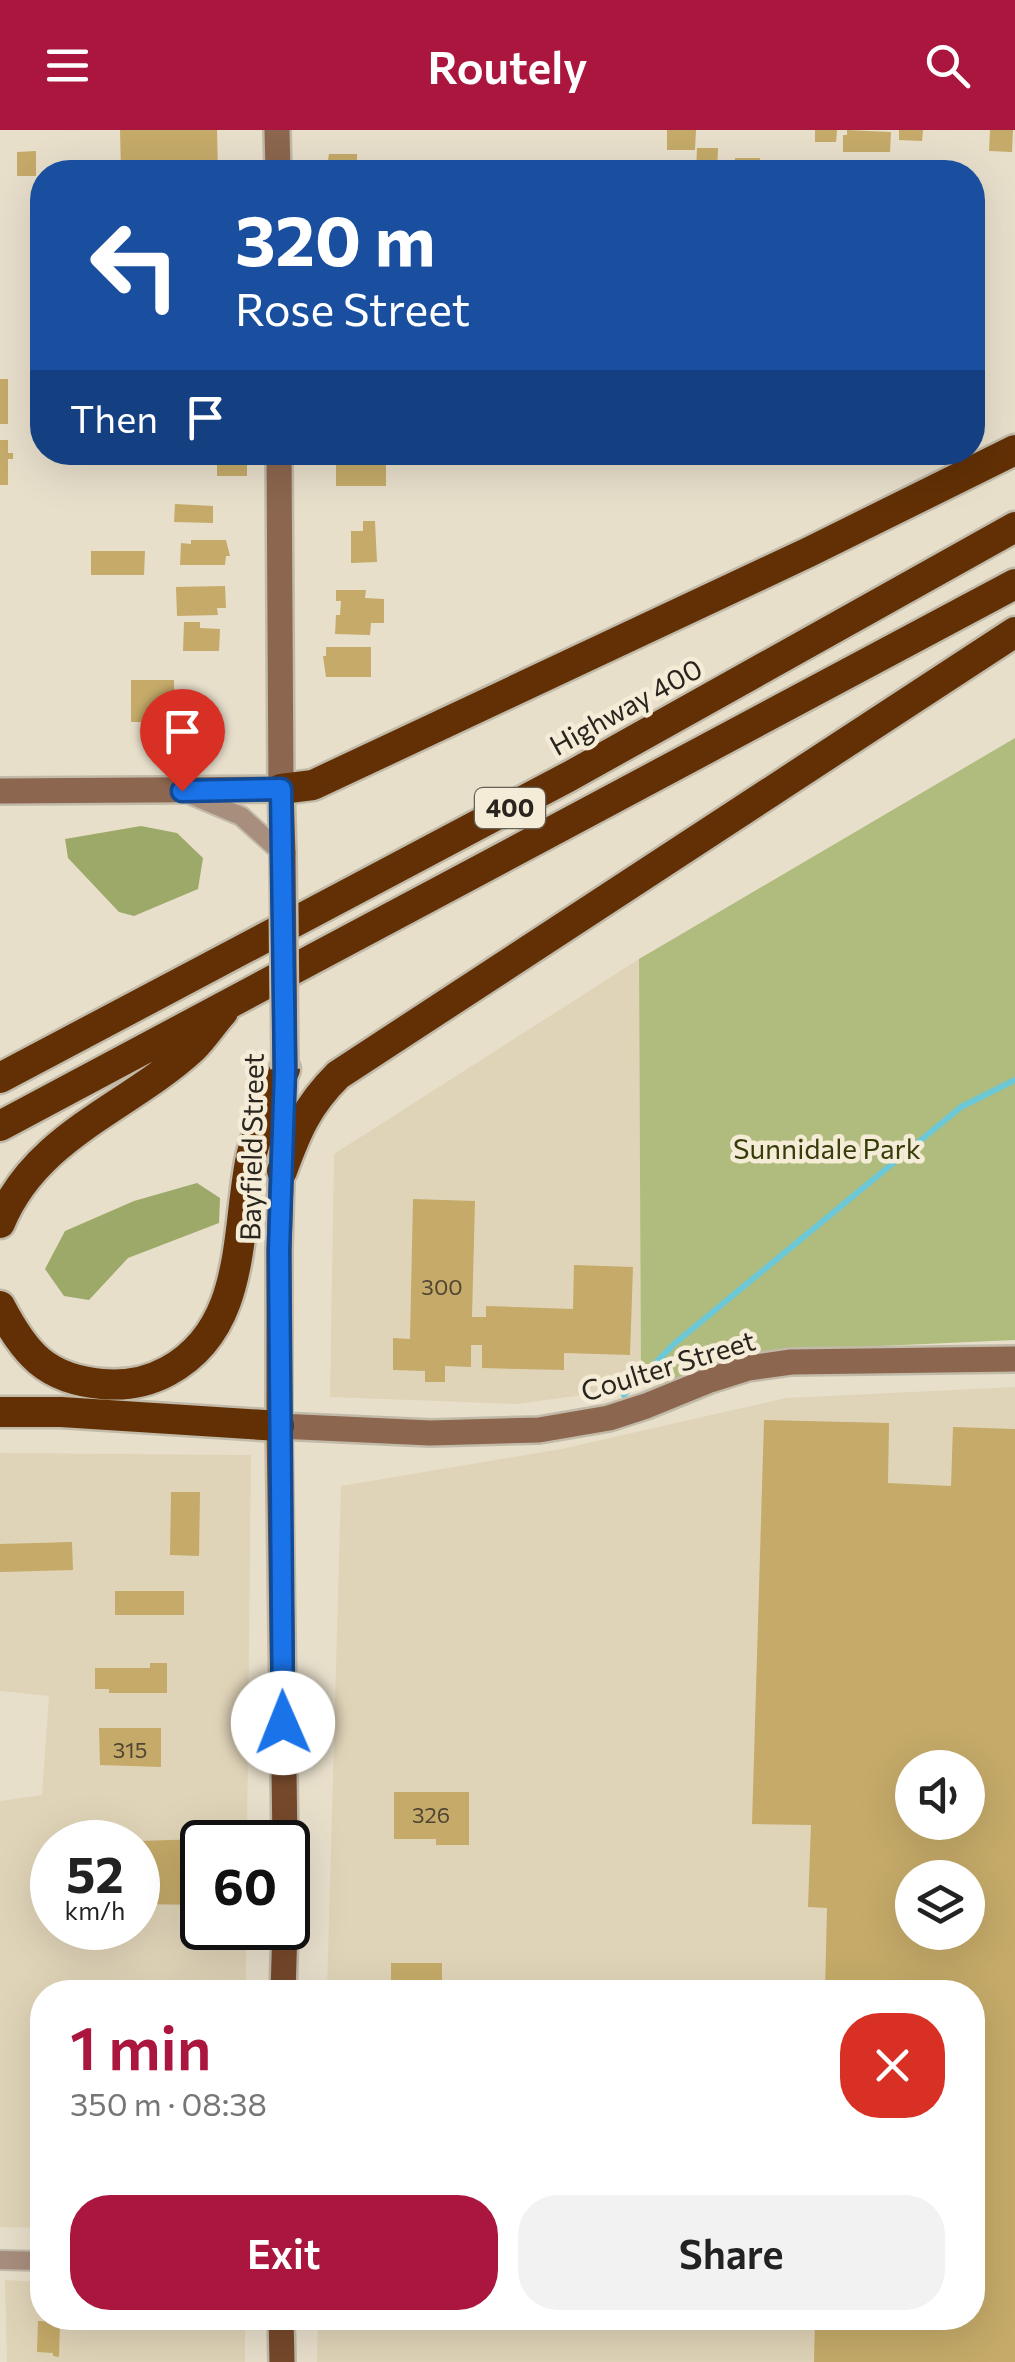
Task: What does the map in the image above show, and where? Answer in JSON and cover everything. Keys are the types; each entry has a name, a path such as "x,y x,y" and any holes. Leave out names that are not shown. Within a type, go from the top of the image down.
{"highway":[{"path":"985,465 1015,450"},
{"path":"281,789 313,784 810,552 985,465"},
{"name":"Highway 400","path":"0,1078 553,786 1015,527"},
{"name":"400","path":"0,1126 1015,584"},
{"path":"282,1171 298,1126 316,1098 338,1075 1015,632"},
{"path":"0,1224 26,1175 66,1140 193,1048 232,1000"},
{"path":"0,1306 18,1342 43,1366 79,1382 115,1386 154,1379 187,1361 212,1336 226,1304 251,1157 285,1070"},
{"path":"0,1412 62,1412 279,1426"}],"main road":[{"name":"Bayfield Street","path":"281,789 285,1070 279,1426 285,1820"},
{"path":"284,1980 285,1950"},
{"path":"281,2330 282,2362"}],"street":[{"path":"278,130 278,160"},
{"name":"Bayfield Street","path":"279,465 281,789"},
{"path":"0,791 281,789"},
{"path":"182,791 241,816 282,854"},
{"name":"Coulter Street","path":"279,1426 430,1433 539,1430 609,1418 748,1368 791,1362 1015,1359"},
{"path":"0,2260 30,2261"}],"shaded area":[{"path":"639,959 641,1387 517,1404 330,1397 334,1154"},
{"path":"1015,1387 1015,2362 317,2362 318,2330 985,2330 985,1980 327,1980 341,1486 561,1449 786,1398"},
{"path":"0,1453 251,1455 247,1820 180,1820 180,1950 246,1950 246,1980 30,1980 30,2228 0,2227 0,1801 42,1795 49,1696 0,1691"},
{"path":"5,2280 30,2281 30,2330 245,2330 245,2362 7,2362"}],"green space":[{"name":"Sunnidale Park","path":"1015,738 1015,1340 790,1350 641,1387 639,959"},
{"path":"141,826 177,833 203,858 198,889 134,916 119,912 68,858 65,839"},
{"path":"197,1183 220,1198 219,1223 128,1258 89,1300 64,1296 45,1269 65,1231 134,1201"}],"building":[{"path":"120,130 217,130 218,160 121,160"},
{"path":"667,130 696,130 695,150 667,150"},
{"path":"815,130 837,130 836,142 815,142"},
{"path":"847,130 891,132 890,152 843,152 843,135 847,135"},
{"path":"899,130 923,130 922,141 899,140"},
{"path":"990,130 1013,130 1012,152 989,151"},
{"path":"697,148 718,148 718,160 696,160"},
{"path":"36,151 36,160 30,160 30,176 17,176 17,152"},
{"path":"329,154 357,154 357,160 328,160"},
{"path":"0,379 8,379 8,424 0,424"},
{"path":"0,440 8,440 8,453 13,453 13,459 8,459 8,485 0,485"},
{"path":"217,465 247,465 247,476 217,476"},
{"path":"336,465 386,465 386,486 336,486"},
{"path":"175,504 213,506 213,523 174,522"},
{"path":"363,521 375,521 377,562 351,563 351,531 363,531"},
{"path":"191,540 226,540 230,556 226,556 225,565 180,565 181,543 191,544"},
{"path":"91,551 145,551 144,575 91,575"},
{"path":"225,586 226,608 217,608 218,615 177,616 176,587"},
{"path":"336,590 366,590 365,598 384,599 384,623 371,623 370,635 335,634 341,601 336,601"},
{"path":"184,622 200,622 200,628 220,629 219,651 183,651"},
{"path":"326,647 371,647 371,677 326,677"},
{"path":"131,680 174,680 174,722 131,722"},
{"path":"413,1199 475,1201 472,1317 486,1317 486,1306 573,1309 574,1265 633,1267 630,1355 564,1353 564,1370 482,1368 482,1345 471,1345 471,1367 445,1366 445,1382 425,1382 425,1371 393,1370 393,1338 410,1339"},
{"path":"764,1420 889,1423 888,1483 951,1486 953,1427 1015,1429 1015,2362 814,2362 815,2330 985,2330 985,1980 825,1980 827,1908 808,1907 811,1825 752,1824"},
{"path":"171,1492 200,1492 199,1556 170,1555"},
{"path":"72,1542 73,1570 0,1572 0,1544"},
{"path":"115,1591 184,1591 184,1615 115,1615"},
{"path":"150,1663 167,1663 167,1693 109,1693 109,1689 95,1689 95,1668 150,1668"},
{"path":"99,1728 161,1728 161,1767 100,1765"},
{"path":"394,1792 469,1792 469,1845 436,1845 436,1839 394,1839"},
{"path":"160,1840 180,1840 180,1905 160,1904"},
{"path":"391,1963 442,1963 442,1980 391,1980"},
{"path":"38,2330 60,2330 59,2357 37,2352"}],"waterway":[{"path":"624,1395 674,1344 961,1107 1015,1080"}],"route":[{"path":"182,791 281,789 285,1070 279,1250 283,1723"}]}
